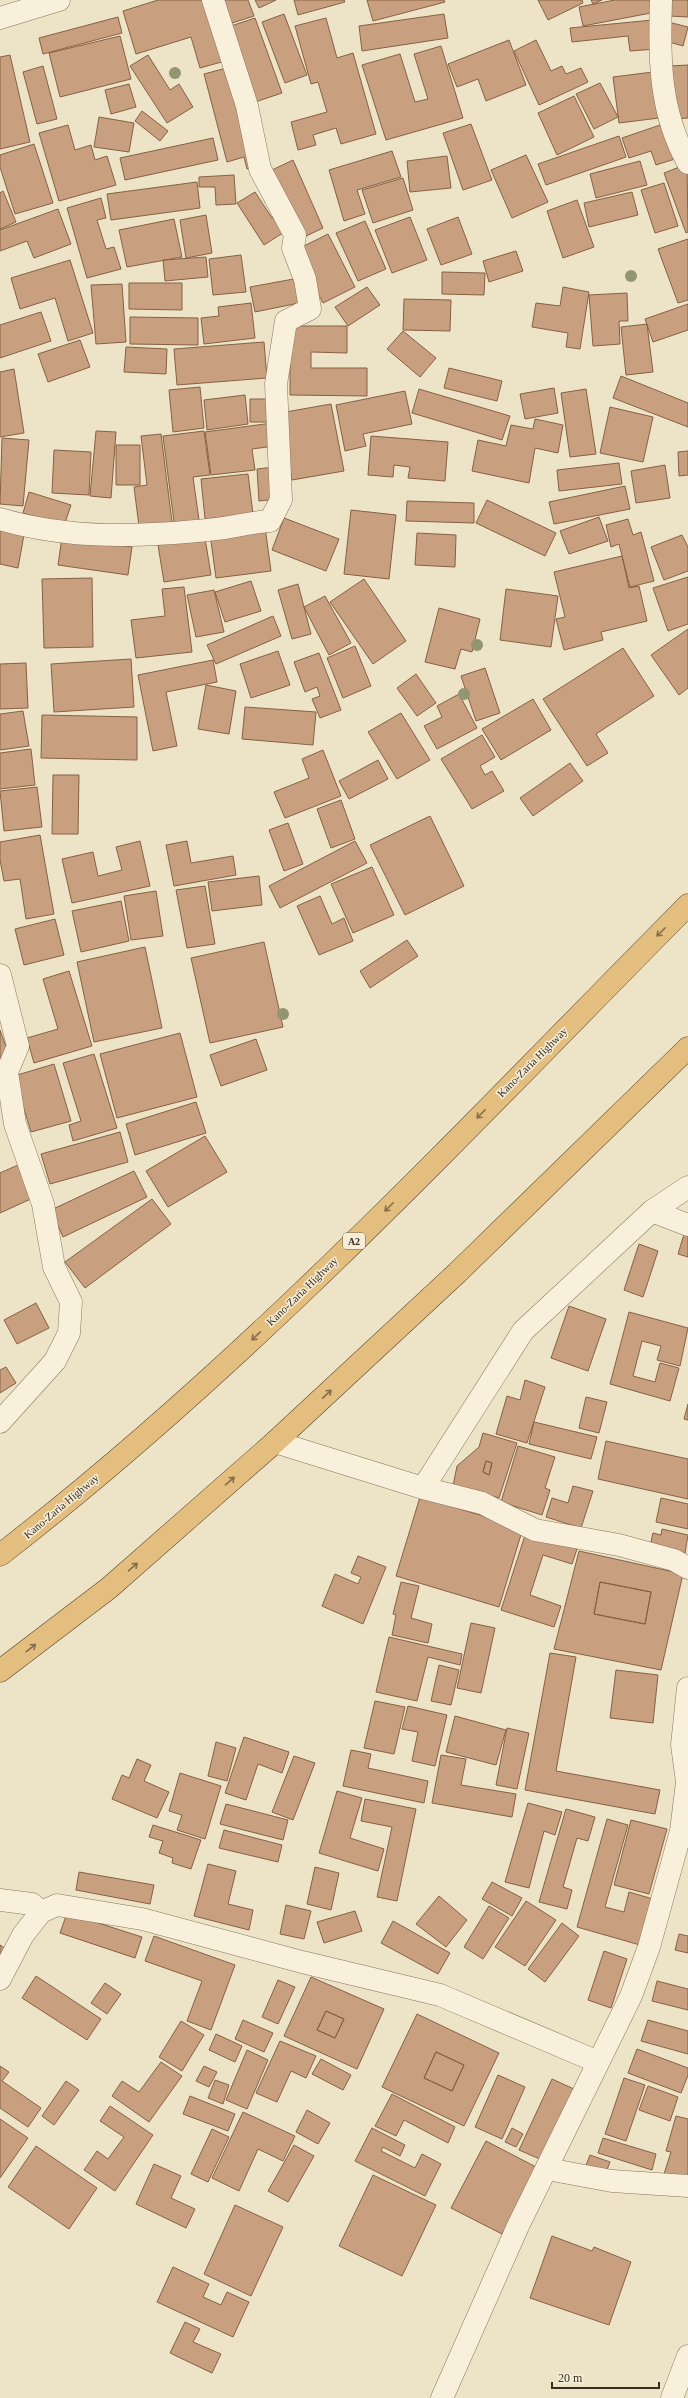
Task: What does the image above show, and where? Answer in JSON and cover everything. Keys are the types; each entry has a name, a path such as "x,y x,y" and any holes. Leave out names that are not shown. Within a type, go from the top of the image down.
{"highway":[{"name":"Kano-Zaria Highway","path":"0,1555 50,1516 218,1373 378,1218 688,905"},
{"path":"0,1671 108,1588 275,1442 457,1273 688,1048"}],"street":[{"path":"0,18 58,0"},
{"path":"0,519 72,534 142,536 217,529 270,521 281,500 276,384 286,321 310,309 305,279 293,248 295,235 260,169 247,106 213,0"},
{"path":"661,0 661,80 670,127 688,163"},
{"path":"0,975 18,1046 7,1072 15,1124 43,1204 54,1267 71,1302 69,1333 55,1361 0,1422"},
{"path":"423,1488 523,1331 652,1211 688,1187"},
{"path":"652,1211 688,1225"},
{"path":"275,1442 423,1488 482,1503 535,1530 619,1545 674,1560 686,1565 688,1568"},
{"path":"442,2398 518,2226 631,1996 650,1947 681,1831 688,1782 682,1744 688,1688"},
{"path":"0,1900 32,1904 40,1912"},
{"path":"0,1979 23,1935 40,1912 57,1905 142,1919 302,1962 440,1995 598,2062"},
{"path":"547,2169 612,2181 688,2186"},
{"path":"672,2398 688,2356"}],"building":[{"path":"158,0 207,0 225,61 200,68 191,37 136,54 123,11"},
{"path":"217,0 248,0 254,16 226,25"},
{"path":"255,0 276,0 259,8"},
{"path":"294,0 344,0 345,2 298,15"},
{"path":"367,0 444,0 445,2 373,21"},
{"path":"538,0 582,0 583,3 548,20"},
{"path":"591,0 602,0 593,4"},
{"path":"615,0 654,0 656,12 583,26 579,7"},
{"path":"670,0 688,0 688,17 669,16"},
{"path":"284,14 307,75 285,83 262,22"},
{"path":"444,14 448,38 362,51 359,26"},
{"path":"118,17 122,33 43,54 39,38"},
{"path":"255,18 282,93 252,103 225,28"},
{"path":"326,18 337,58 353,53 376,134 341,144 336,128 313,135 316,145 298,150 291,122 327,112 318,82 311,84 295,26"},
{"path":"653,20 656,49 630,51 628,36 572,42 570,28"},
{"path":"668,22 688,27 683,46 662,40"},
{"path":"120,36 131,79 60,97 49,53"},
{"path":"509,40 526,85 486,101 478,79 457,87 448,64"},
{"path":"536,40 551,71 562,66 566,74 581,68 588,82 539,105 514,51"},
{"path":"441,46 463,118 386,140 362,65 400,54 415,102 428,99 414,54"},
{"path":"10,55 30,142 0,149 0,57"},
{"path":"148,55 170,90 179,84 193,107 167,123 130,66"},
{"path":"688,65 688,118 673,119 670,66"},
{"path":"43,66 57,119 37,124 23,72"},
{"path":"230,67 256,166 247,169 244,157 227,162 204,74"},
{"path":"653,72 659,118 619,123 613,77"},
{"path":"600,83 618,117 594,129 576,94"},
{"path":"129,84 136,107 111,114 105,90"},
{"path":"574,96 594,137 557,155 538,113"},
{"path":"142,111 168,131 160,141 135,121"},
{"path":"99,117 134,123 129,152 94,147"},
{"path":"666,123 678,158 656,165 651,151 629,158 622,138"},
{"path":"471,124 492,180 463,190 443,133"},
{"path":"68,125 75,150 91,145 95,160 107,156 116,185 59,201 39,133"},
{"path":"619,136 626,157 546,185 538,164"},
{"path":"213,138 218,160 125,180 120,158"},
{"path":"34,144 53,203 15,214 0,167 0,155"},
{"path":"392,151 401,177 357,190 365,214 344,221 329,170"},
{"path":"526,155 548,202 512,218 491,170"},
{"path":"447,156 451,188 410,192 407,161"},
{"path":"293,160 323,228 302,238 272,170"},
{"path":"640,161 647,185 596,198 590,174"},
{"path":"687,164 688,232 686,233 664,173"},
{"path":"234,175 236,204 216,205 215,187 199,187 199,177"},
{"path":"403,178 413,210 373,223 362,190"},
{"path":"197,182 200,208 111,220 107,194"},
{"path":"664,183 678,226 655,233 641,190"},
{"path":"3,191 16,222 0,229 0,193"},
{"path":"255,192 272,218 276,215 286,231 264,245 237,203"},
{"path":"632,192 638,215 589,227 584,203"},
{"path":"101,198 106,218 97,220 106,249 114,247 121,269 87,278 67,208"},
{"path":"577,200 594,247 563,258 547,211"},
{"path":"58,209 71,244 34,258 27,241 0,251 0,230"},
{"path":"206,215 212,253 186,258 180,220"},
{"path":"410,217 427,260 392,273 375,230"},
{"path":"458,217 472,254 441,265 427,229"},
{"path":"174,219 182,257 127,267 119,230"},
{"path":"365,221 386,269 358,281 336,233"},
{"path":"328,234 355,287 323,303 296,250"},
{"path":"688,239 688,300 678,303 658,249"},
{"path":"516,251 523,271 489,282 483,261"},
{"path":"241,255 246,292 213,295 209,259"},
{"path":"206,257 208,277 165,281 163,260"},
{"path":"70,260 93,333 68,341 55,298 20,309 11,278"},
{"path":"442,272 485,273 484,295 442,294"},
{"path":"299,278 304,302 255,312 250,287"},
{"path":"129,283 182,283 182,310 129,309"},
{"path":"122,284 126,342 96,344 91,285"},
{"path":"367,287 380,305 348,326 335,307"},
{"path":"563,287 589,292 580,349 566,347 568,333 532,327 536,303 560,306"},
{"path":"627,293 628,321 619,321 620,344 593,346 589,295"},
{"path":"404,299 451,300 450,331 403,330"},
{"path":"251,303 255,338 204,344 201,318 219,316 218,307"},
{"path":"688,304 688,330 653,342 645,319"},
{"path":"41,312 51,341 0,358 0,325"},
{"path":"130,317 198,318 198,345 130,344"},
{"path":"647,324 653,372 626,375 621,327"},
{"path":"290,326 347,326 347,353 311,352 311,368 367,368 367,396 290,395"},
{"path":"403,331 436,358 420,377 387,349"},
{"path":"80,340 90,367 48,382 38,354"},
{"path":"264,342 267,378 177,385 174,349"},
{"path":"126,347 167,349 166,374 124,372"},
{"path":"449,368 502,381 497,401 444,388"},
{"path":"14,369 24,433 0,437 0,372"},
{"path":"621,376 688,403 688,427 613,398"},
{"path":"200,387 204,428 173,432 169,390"},
{"path":"554,388 558,413 525,419 520,394"},
{"path":"419,389 510,416 502,440 412,413"},
{"path":"586,389 596,454 570,457 561,393"},
{"path":"405,391 412,424 363,434 366,446 345,451 336,405"},
{"path":"245,395 248,424 207,430 204,400"},
{"path":"250,399 267,399 268,422 250,422"},
{"path":"331,404 344,471 292,480 280,413"},
{"path":"610,407 653,417 643,462 600,453"},
{"path":"535,419 563,425 558,453 535,448 529,483 472,471 478,440 506,446 511,425 533,429"},
{"path":"272,423 275,446 252,449 255,470 211,475 205,432"},
{"path":"96,431 116,432 111,498 90,496"},
{"path":"204,431 210,475 193,477 200,527 175,530 163,436"},
{"path":"161,434 173,530 140,534 134,487 147,485 141,436"},
{"path":"371,436 448,442 445,481 408,478 410,467 394,465 393,477 368,475"},
{"path":"2,438 29,440 23,506 0,504"},
{"path":"116,445 140,445 140,485 116,485"},
{"path":"54,450 91,452 89,495 52,493"},
{"path":"688,451 688,475 679,476 678,452"},
{"path":"619,463 622,484 559,491 557,470"},
{"path":"665,465 670,498 636,503 631,471"},
{"path":"275,467 278,499 259,501 257,469"},
{"path":"248,474 253,514 205,519 201,479"},
{"path":"625,486 630,509 554,524 549,502"},
{"path":"29,492 71,505 64,526 23,513"},
{"path":"487,500 556,533 545,556 476,523"},
{"path":"407,501 474,503 474,523 406,521"},
{"path":"351,510 396,515 389,579 344,574"},
{"path":"599,517 608,541 569,554 560,531"},
{"path":"284,518 339,539 326,571 272,550"},
{"path":"628,519 633,535 641,532 654,581 630,587 619,544 611,547 606,525"},
{"path":"0,524 25,529 18,568 0,564"},
{"path":"265,527 271,571 216,578 210,534"},
{"path":"417,533 456,535 455,567 415,565"},
{"path":"682,535 688,547 688,571 664,580 651,547"},
{"path":"62,537 132,547 128,575 58,565"},
{"path":"205,538 211,575 164,582 158,545"},
{"path":"622,556 629,588 639,586 647,621 601,632 603,640 564,650 556,619 565,617 554,572"},
{"path":"688,577 688,624 668,631 653,588"},
{"path":"92,578 93,647 44,648 42,579"},
{"path":"364,579 406,641 373,664 330,602"},
{"path":"251,581 261,611 225,622 215,592"},
{"path":"298,584 311,634 292,639 278,590"},
{"path":"184,587 192,652 136,658 131,620 165,616 162,589"},
{"path":"506,589 558,596 551,647 500,640"},
{"path":"214,590 224,632 196,637 187,595"},
{"path":"325,596 351,643 329,655 304,607"},
{"path":"439,608 480,619 472,652 461,649 455,669 425,662"},
{"path":"273,616 281,636 216,664 207,645"},
{"path":"688,629 688,688 679,695 651,655"},
{"path":"355,646 371,686 343,698 327,658"},
{"path":"623,648 654,696 596,734 608,753 587,766 543,699"},
{"path":"278,651 290,685 251,698 240,664"},
{"path":"319,653 341,710 320,718 312,699 320,696 317,687 305,692 294,662"},
{"path":"131,659 134,707 54,712 51,664"},
{"path":"213,660 217,682 166,692 177,746 153,751 138,675"},
{"path":"26,663 28,708 0,709 0,664"},
{"path":"485,668 500,713 476,721 461,676"},
{"path":"416,674 436,703 417,716 397,688"},
{"path":"206,685 236,691 229,734 198,729"},
{"path":"459,694 477,728 437,749 424,726 442,717 437,706"},
{"path":"533,699 551,730 501,760 482,729"},
{"path":"245,707 316,712 313,745 242,739"},
{"path":"23,711 29,746 0,750 0,714"},
{"path":"401,713 430,760 397,779 368,732"},
{"path":"42,715 137,717 137,760 41,758"},
{"path":"482,735 495,757 480,766 485,775 492,771 504,791 472,809 441,759"},
{"path":"31,749 35,785 0,789 0,753"},
{"path":"323,750 341,796 285,818 274,792 309,778 302,759"},
{"path":"378,760 388,779 349,799 339,781"},
{"path":"570,763 583,781 533,816 520,798"},
{"path":"53,775 79,775 78,834 52,834"},
{"path":"37,787 42,827 4,831 0,791"},
{"path":"341,800 355,839 331,848 317,809"},
{"path":"430,816 464,886 405,915 370,845"},
{"path":"288,823 303,864 284,871 269,830"},
{"path":"40,835 54,914 26,919 20,879 4,881 0,860 0,842"},
{"path":"140,841 150,886 72,903 62,859 93,852 98,876 122,870 116,847"},
{"path":"187,841 191,863 233,856 236,875 174,886 166,845"},
{"path":"355,841 367,863 280,908 269,886"},
{"path":"372,867 394,915 353,933 331,884"},
{"path":"259,876 262,905 212,911 208,882"},
{"path":"205,886 215,944 187,948 176,890"},
{"path":"156,891 163,936 131,940 124,896"},
{"path":"320,896 332,924 344,918 353,941 319,955 297,906"},
{"path":"121,901 129,941 81,952 72,911"},
{"path":"55,919 64,955 24,965 15,929"},
{"path":"407,940 418,956 370,988 360,971"},
{"path":"264,942 283,1027 210,1043 191,958"},
{"path":"145,947 162,1028 94,1042 77,962"},
{"path":"69,971 92,1046 34,1063 27,1038 58,1029 43,979"},
{"path":"0,1030 10,1058 0,1061"},
{"path":"180,1033 197,1097 117,1118 100,1054"},
{"path":"256,1039 267,1070 221,1086 210,1055"},
{"path":"94,1054 117,1128 73,1141 69,1125 81,1121 63,1063"},
{"path":"54,1064 71,1121 31,1132 14,1076"},
{"path":"196,1102 206,1133 135,1155 126,1124"},
{"path":"120,1132 128,1162 50,1184 41,1154"},
{"path":"205,1136 227,1172 168,1207 146,1171"},
{"path":"18,1165 33,1198 0,1213 0,1173"},
{"path":"134,1171 147,1197 63,1237 51,1210"},
{"path":"152,1199 171,1224 85,1288 65,1262"},
{"path":"685,1231 688,1231 688,1257 678,1254"},
{"path":"639,1244 658,1251 643,1297 624,1290"},
{"path":"36,1303 49,1328 17,1344 4,1320"},
{"path":"569,1306 606,1319 588,1371 551,1358"},
{"path":"629,1312 688,1328 680,1366 657,1360 661,1346 642,1341 633,1376 655,1382 660,1363 679,1368 670,1401 610,1384"},
{"path":"6,1367 16,1383 0,1393 0,1370"},
{"path":"525,1380 545,1387 527,1443 496,1434 507,1396 520,1400"},
{"path":"586,1397 607,1402 599,1433 579,1428"},
{"path":"688,1404 688,1420 684,1419"},
{"path":"534,1422 597,1437 591,1459 529,1444"},
{"path":"483,1433 517,1443 499,1498 453,1486 457,1466 479,1447","holes":["486,1461 492,1463 489,1475 483,1472"]},
{"path":"606,1441 688,1459 688,1499 598,1479"},
{"path":"518,1446 555,1457 545,1488 550,1490 542,1515 501,1502"},
{"path":"486,1461 492,1463 489,1475 483,1472"},
{"path":"573,1486 593,1491 581,1528 546,1517 552,1498 568,1503"},
{"path":"420,1497 523,1528 499,1607 396,1576"},
{"path":"661,1498 688,1504 688,1529 656,1522"},
{"path":"527,1529 578,1546 572,1564 543,1555 530,1595 561,1606 554,1627 501,1610"},
{"path":"662,1529 688,1535 685,1553 650,1546 653,1533 661,1535"},
{"path":"579,1551 683,1574 661,1670 554,1649","holes":["600,1582 651,1592 645,1624 594,1614"]},
{"path":"358,1556 386,1567 363,1624 322,1606 335,1574 358,1584 361,1577 351,1573"},
{"path":"401,1582 419,1586 411,1618 432,1624 428,1643 392,1635 396,1615 393,1614"},
{"path":"600,1582 651,1592 645,1624 594,1614"},
{"path":"471,1623 495,1628 481,1693 457,1688"},
{"path":"389,1637 462,1654 460,1665 428,1657 417,1701 376,1692"},
{"path":"550,1653 576,1657 556,1771 660,1790 655,1814 525,1790"},
{"path":"439,1665 459,1670 451,1705 431,1701"},
{"path":"616,1670 658,1675 653,1723 610,1718"},
{"path":"375,1701 405,1707 394,1754 364,1748"},
{"path":"408,1706 447,1715 435,1766 412,1761 418,1732 402,1729"},
{"path":"455,1716 506,1730 496,1765 446,1752"},
{"path":"507,1728 529,1733 517,1789 496,1785"},
{"path":"244,1737 289,1752 282,1773 258,1764 246,1800 225,1793"},
{"path":"216,1742 236,1748 227,1781 208,1776"},
{"path":"351,1750 371,1754 368,1768 428,1781 424,1803 343,1786"},
{"path":"441,1755 466,1759 461,1785 516,1794 512,1817 432,1803"},
{"path":"294,1756 315,1763 293,1820 272,1812"},
{"path":"137,1759 151,1765 144,1781 169,1792 157,1818 112,1799 122,1775 129,1778"},
{"path":"180,1773 221,1786 205,1839 177,1830 182,1815 169,1811"},
{"path":"337,1791 362,1798 350,1838 384,1849 378,1871 319,1853"},
{"path":"365,1799 416,1809 397,1901 377,1897 392,1827 361,1821"},
{"path":"528,1803 562,1812 555,1835 544,1831 529,1888 505,1882"},
{"path":"226,1804 288,1820 283,1840 220,1824"},
{"path":"566,1809 595,1817 588,1841 577,1838 563,1887 572,1890 567,1909 539,1902"},
{"path":"607,1819 628,1825 605,1907 624,1912 629,1892 653,1899 640,1945 577,1927"},
{"path":"631,1820 667,1829 649,1894 614,1885"},
{"path":"153,1825 201,1840 191,1869 172,1863 173,1858 159,1853 163,1841 149,1837"},
{"path":"224,1830 282,1845 278,1862 219,1848"},
{"path":"208,1864 236,1871 228,1904 253,1910 249,1930 194,1916"},
{"path":"315,1867 339,1873 331,1910 307,1904"},
{"path":"79,1872 154,1885 150,1904 76,1890"},
{"path":"492,1882 522,1898 512,1916 482,1899"},
{"path":"439,1896 467,1920 446,1947 416,1924"},
{"path":"526,1901 556,1920 525,1966 495,1947"},
{"path":"286,1905 311,1911 304,1939 280,1934"},
{"path":"489,1906 509,1918 483,1959 464,1947"},
{"path":"355,1911 362,1931 324,1943 317,1922"},
{"path":"67,1913 142,1937 135,1958 60,1933"},
{"path":"393,1921 450,1953 438,1974 381,1943"},
{"path":"562,1923 579,1936 545,1982 528,1969"},
{"path":"679,1934 688,1936 688,1953 675,1950"},
{"path":"154,1936 235,1965 211,2030 187,2021 202,1981 145,1961"},
{"path":"0,1945 8,1950 0,1964"},
{"path":"604,1951 627,1959 611,2008 588,2000"},
{"path":"36,1976 101,2019 87,2040 22,1998"},
{"path":"311,1977 384,2009 357,2069 284,2036","holes":["326,2011 344,2019 335,2038 317,2030"]},
{"path":"278,1980 295,1987 278,2024 262,2017"},
{"path":"657,1981 688,1989 688,2010 652,2001"},
{"path":"105,1983 121,1994 107,2014 91,2003"},
{"path":"326,2011 344,2019 335,2038 317,2030"},
{"path":"417,2014 499,2053 464,2126 382,2087","holes":["436,2052 464,2065 452,2091 424,2078"]},
{"path":"243,2020 273,2033 264,2052 235,2039"},
{"path":"648,2020 688,2031 688,2054 641,2041"},
{"path":"181,2021 204,2035 182,2071 159,2057"},
{"path":"216,2034 242,2046 235,2062 209,2050"},
{"path":"280,2041 316,2056 306,2078 291,2071 277,2102 256,2093"},
{"path":"637,2049 688,2068 688,2075 681,2093 628,2073"},
{"path":"247,2050 268,2060 247,2109 226,2100"},
{"path":"436,2052 464,2065 452,2091 424,2078"},
{"path":"321,2059 351,2075 343,2090 312,2074"},
{"path":"161,2062 182,2076 149,2122 112,2096 122,2081 139,2092"},
{"path":"0,2066 9,2072 2,2081 41,2108 28,2127 0,2108"},
{"path":"204,2066 217,2072 209,2087 196,2081"},
{"path":"498,2075 525,2087 502,2139 475,2127"},
{"path":"624,2078 645,2085 626,2141 605,2134"},
{"path":"552,2079 574,2089 542,2160 519,2150"},
{"path":"215,2080 229,2085 223,2104 208,2098"},
{"path":"66,2081 79,2090 54,2125 42,2116"},
{"path":"648,2086 678,2097 670,2121 639,2110"},
{"path":"392,2094 455,2127 448,2143 404,2120 396,2136 375,2126"},
{"path":"190,2096 235,2114 228,2131 183,2114"},
{"path":"110,2106 153,2135 115,2191 84,2170 97,2151 108,2159 124,2137 100,2121"},
{"path":"307,2110 330,2123 318,2144 296,2132"},
{"path":"243,2112 295,2136 283,2161 258,2149 239,2191 212,2178"},
{"path":"676,2116 688,2119 688,2181 664,2174 671,2152 666,2151"},
{"path":"0,2119 28,2138 0,2178"},
{"path":"372,2128 405,2145 400,2156 383,2147 381,2151 415,2168 422,2154 441,2164 425,2196 355,2161"},
{"path":"512,2128 523,2134 516,2147 505,2142"},
{"path":"212,2129 229,2137 208,2182 191,2174"},
{"path":"603,2138 656,2154 652,2170 598,2153"},
{"path":"486,2141 538,2168 502,2234 451,2208"},
{"path":"294,2145 314,2156 288,2202 268,2191"},
{"path":"36,2146 97,2188 69,2229 8,2187"},
{"path":"590,2155 610,2162 605,2175 585,2168"},
{"path":"154,2164 181,2176 171,2198 195,2209 186,2228 136,2204"},
{"path":"373,2175 436,2205 402,2276 339,2246"},
{"path":"235,2205 283,2227 251,2296 204,2274"},
{"path":"552,2236 592,2251 594,2247 631,2262 609,2325 530,2298"},
{"path":"173,2267 209,2284 203,2297 221,2305 227,2292 249,2302 233,2337 157,2302"},
{"path":"185,2322 200,2329 193,2342 221,2354 212,2373 170,2353"}]}
